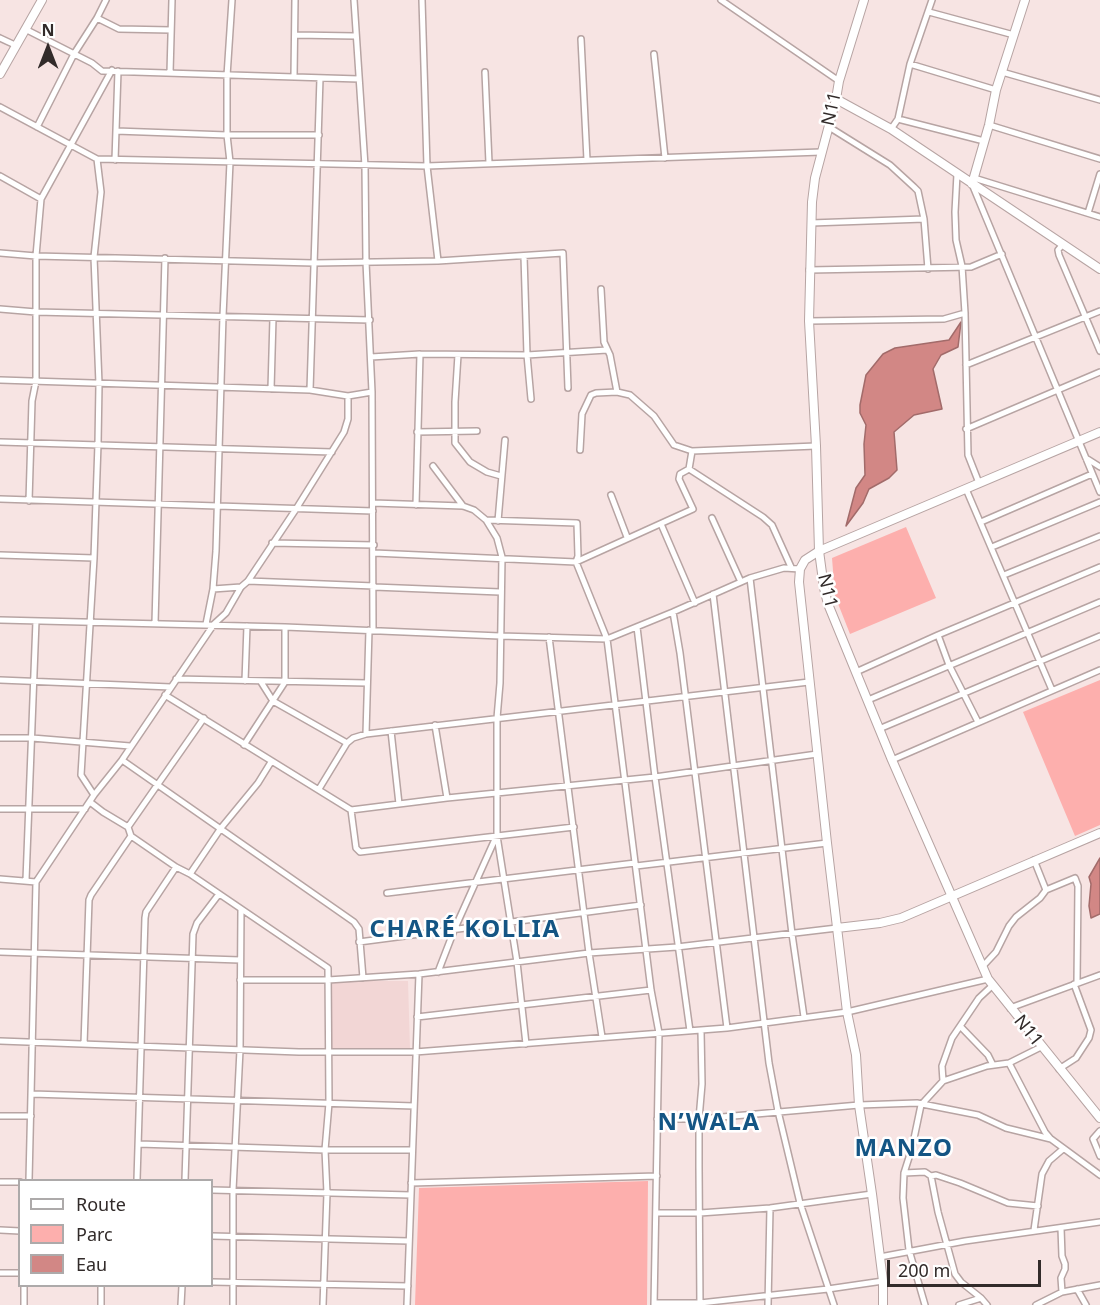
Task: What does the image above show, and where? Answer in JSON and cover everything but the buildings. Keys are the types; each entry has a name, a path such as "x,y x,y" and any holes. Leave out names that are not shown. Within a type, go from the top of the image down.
{"main road":[{"name":"N11","path":"864,0 838,81 836,99 821,152 815,178 811,223 809,321 819,551 828,604 892,760 982,967 990,982 1010,1008 1100,1118"}],"street":[{"path":"0,75 42,0"},
{"path":"37,127 74,54 106,0"},
{"path":"170,73 172,0"},
{"path":"207,624 213,589 217,506 230,162 227,135 227,76 232,0"},
{"path":"294,77 295,0"},
{"path":"354,0 365,166 366,262 372,392 374,586 366,734"},
{"path":"422,0 427,166 438,261"},
{"path":"721,0 838,81"},
{"path":"891,129 898,119 910,64 932,0"},
{"path":"1025,0 996,90 973,181 1100,492"},
{"path":"929,12 1014,35"},
{"path":"97,18 119,29 171,30"},
{"path":"25,29 102,71 358,79"},
{"path":"295,35 355,36"},
{"path":"0,38 15,45"},
{"path":"581,39 587,160"},
{"path":"654,54 665,158"},
{"path":"910,64 996,90"},
{"path":"115,71 115,159"},
{"path":"29,501 32,401 36,381 36,256 41,199 69,144 115,71"},
{"path":"485,72 489,163"},
{"path":"1002,72 1100,100"},
{"path":"310,390 320,78"},
{"path":"836,99 891,129 957,174 973,181 1100,217"},
{"path":"0,106 97,159 427,166 821,152"},
{"path":"898,119 984,141"},
{"path":"989,125 1100,159"},
{"path":"829,127 890,165 918,191 924,219 928,269"},
{"path":"116,131 227,135 319,135"},
{"path":"94,795 81,775 94,558 98,444 99,384 94,257 101,192 97,159"},
{"path":"957,174 956,240 962,266 965,313 968,458 979,483"},
{"path":"1088,213 1100,174"},
{"path":"0,176 41,199"},
{"path":"973,181 1100,269"},
{"path":"811,223 924,219"},
{"path":"1063,244 1058,249 1059,255 1100,351"},
{"path":"0,252 36,256 314,263 438,261 563,253 568,388"},
{"path":"809,270 971,267 1002,254"},
{"path":"524,255 527,356 531,399"},
{"path":"155,623 165,258"},
{"path":"601,289 604,342 610,356 616,392"},
{"path":"0,309 96,314 370,320"},
{"path":"966,366 1100,311"},
{"path":"809,321 944,319 965,313"},
{"path":"271,389 273,318"},
{"path":"371,357 420,354 527,356 607,350"},
{"path":"417,505 420,354"},
{"path":"458,354 455,443 470,462 501,476"},
{"path":"966,429 1100,372"},
{"path":"0,380 310,390 348,396 372,392"},
{"path":"580,450 582,414 587,399 596,393 616,392 630,394 649,410 674,445 692,450 816,446"},
{"path":"28,1179 36,882 94,795 122,760 214,624 226,613 241,587 248,581 296,509 344,432 348,419 348,396"},
{"path":"417,432 477,431"},
{"path":"0,620 214,624 607,639 750,578 784,567 795,568 819,551 1100,432"},
{"path":"498,520 505,440"},
{"path":"0,442 332,452"},
{"path":"689,469 692,450"},
{"path":"1086,458 1100,466"},
{"path":"433,466 463,506"},
{"path":"374,553 576,561 693,509 679,479 680,474 689,469"},
{"path":"689,469 772,525 795,568 799,582 847,1012 856,1055 859,1105 883,1281 883,1305"},
{"path":"981,522 1092,474"},
{"path":"966,489 1052,690"},
{"path":"610,495 627,537"},
{"path":"0,499 373,511"},
{"path":"992,548 1100,502"},
{"path":"373,503 463,506 474,510 486,520 498,538 501,558 501,683 497,718 497,836 517,962 526,1044"},
{"path":"712,518 741,582"},
{"path":"486,520 577,523 578,556 576,561 607,639 651,990 659,1033 654,1304 700,1304 883,1281"},
{"path":"661,524 695,603"},
{"path":"1004,575 1100,536"},
{"path":"272,543 374,545"},
{"path":"0,555 94,558"},
{"path":"856,672 1100,567"},
{"path":"750,578 804,1017"},
{"path":"248,581 500,592"},
{"path":"213,589 241,587"},
{"path":"713,594 769,1063 800,1203 834,1305"},
{"path":"867,700 1100,602"},
{"path":"673,612 727,1028"},
{"path":"26,880 36,621"},
{"path":"246,681 247,626"},
{"path":"244,745 285,682 285,627"},
{"path":"637,627 677,947 690,1031"},
{"path":"938,635 949,665 978,722"},
{"path":"879,729 1100,636"},
{"path":"549,637 578,870 602,1037"},
{"path":"892,760 1100,670"},
{"path":"0,680 171,687"},
{"path":"176,680 367,683"},
{"path":"261,682 273,701 347,743"},
{"path":"319,789 347,743 353,738 366,734 809,682"},
{"path":"165,695 351,810 655,777 817,754"},
{"path":"128,827 204,718"},
{"path":"435,725 447,798"},
{"path":"392,731 399,804"},
{"path":"0,738 32,738 130,746"},
{"path":"122,760 354,922 359,929 363,978"},
{"path":"190,874 221,828 258,783 271,762"},
{"path":"90,802 128,827 131,836 326,966 329,1103 325,1150 327,1193 323,1305"},
{"path":"0,809 85,809"},
{"path":"351,810 356,848 360,852 574,827"},
{"path":"240,980 328,980 419,974 589,953 677,947 880,923 901,918 1100,833"},
{"path":"84,1044 91,895 131,836"},
{"path":"438,972 455,928 497,836"},
{"path":"387,893 827,843"},
{"path":"1034,860 1046,890"},
{"path":"137,1179 146,912 176,867"},
{"path":"982,967 996,952 1017,917 1046,890 1072,878 1077,878 1075,984 1091,1030 1089,1038 1076,1058 1059,1068"},
{"path":"0,879 36,882"},
{"path":"185,1179 194,928 219,894"},
{"path":"359,942 641,904"},
{"path":"233,1305 233,1190 240,1050 242,909"},
{"path":"0,952 240,960"},
{"path":"407,1305 419,974"},
{"path":"1010,1008 1100,975"},
{"path":"0,1041 240,1050 415,1052 727,1028 847,1012 990,982"},
{"path":"943,1081 942,1066 952,1038 990,982"},
{"path":"417,1017 651,990"},
{"path":"961,1027 988,1055 993,1065"},
{"path":"700,1304 701,1031"},
{"path":"925,1305 909,1250 903,1198 904,1173 921,1105 943,1081 970,1070 1010,1063 1041,1047"},
{"path":"1010,1063 1045,1132 1063,1149 1100,1175"},
{"path":"32,1094 414,1106"},
{"path":"657,1119 699,1119 909,1102 978,1115 1006,1128 1051,1139"},
{"path":"0,1116 31,1116"},
{"path":"1100,1131 1093,1139 1100,1156"},
{"path":"139,1144 325,1150 412,1150"},
{"path":"1034,1230 1042,1174 1049,1161 1063,1149"},
{"path":"904,1173 925,1172 931,1176 936,1175 960,1183 1008,1203 1038,1206"},
{"path":"411,1183 657,1176"},
{"path":"931,1176 948,1255 957,1278 987,1305"},
{"path":"0,1182 18,1182"},
{"path":"213,1190 411,1195"},
{"path":"657,1213 700,1213 770,1208 872,1194"},
{"path":"768,1305 770,1208"},
{"path":"880,1257 909,1250 1034,1230 1100,1222"},
{"path":"1061,1228 1062,1256 1065,1264 1060,1278 1062,1292"},
{"path":"0,1230 18,1231"},
{"path":"213,1236 409,1241"},
{"path":"0,1273 18,1273"},
{"path":"213,1282 408,1286"},
{"path":"1036,1305 1062,1292 1100,1285"},
{"path":"24,1287 24,1305"},
{"path":"101,1287 101,1305"},
{"path":"181,1305 182,1287"},
{"path":"1077,1289 1086,1305"},
{"path":"959,1305 981,1298"}],"shaded area":[{"path":"331,981 408,981 410,1049 330,1050"}],"green space":[{"path":"906,527 936,598 850,634 835,596 832,558"},
{"path":"1100,680 1100,825 1075,836 1023,712"},
{"path":"648,1181 647,1305 415,1305 419,1188"}],"water":[{"path":"961,322 958,347 941,355 933,369 942,409 914,415 894,432 897,470 889,478 869,489 863,503 846,526 856,488 865,475 866,425 860,413 860,405 866,375 883,354 895,348 949,340"},
{"path":"1100,858 1100,914 1091,918 1089,877"}],"district":[{"name":"CHARÉ KOLLIA","path":"465,930"},
{"name":"N’WALA","path":"709,1123"},
{"name":"MANZO","path":"904,1149"}]}
